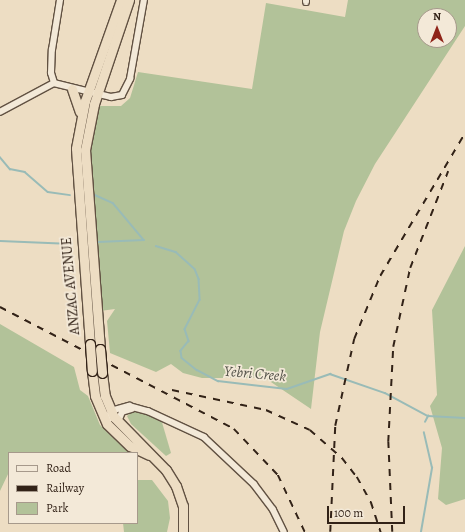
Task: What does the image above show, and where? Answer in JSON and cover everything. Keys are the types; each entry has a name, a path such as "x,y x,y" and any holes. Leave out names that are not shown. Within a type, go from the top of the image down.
{"highway":[{"name":"ANZAC AVENUE","path":"120,0 92,93 86,138 84,174 102,373 111,411 118,422 176,486 184,512 183,532"},
{"name":"ANZAC AVENUE","path":"129,0 92,93 81,113 76,182 95,396 107,424 130,446 149,455"},
{"path":"72,89 81,113"}],"street":[{"path":"54,83 51,73 52,50 60,0"},
{"path":"0,112 54,83 72,89 118,97 126,92 140,7 144,0"},
{"path":"107,424 111,411 136,408 193,431 214,444 266,498 284,532"},
{"path":"118,422 122,412 136,408"}],"green space":[{"path":"348,0 465,0 465,26 457,38 457,8 417,8 417,48 451,48 375,164 356,201 344,231 320,332 311,409 265,378 202,378 183,373 171,364 156,372 110,353 107,321 115,309 100,311 88,162 99,106 121,106 130,98 138,72 252,89 266,3 345,17"},
{"path":"465,246 465,499 446,505 438,499 442,448 430,406 437,395 432,310"},
{"path":"0,324 74,367 80,390 88,396 100,425 128,452 8,452 8,474 0,491"},
{"path":"133,411 161,419 171,453 166,456 131,424 127,416"},
{"path":"138,480 152,480 168,501 170,518 167,532 124,532 123,524 138,524"}],"waterway":[{"name":"Yebri Creek","path":"0,157 10,169 25,172 48,192 70,195"},
{"name":"Yebri Creek","path":"95,195 113,203 144,240"},
{"path":"98,242 144,240"},
{"path":"0,241 72,244"},
{"name":"Yebri Creek","path":"156,246 176,252 195,269 199,279 200,300 185,329 189,341 181,351 182,358 197,370 218,381 287,389 330,374 385,393 428,416 465,418"},
{"name":"Yebri Creek","path":"425,422 428,416"},
{"path":"421,532 432,468 424,433"}],"railway":[{"path":"330,532 335,426 354,339 380,276 465,133"},
{"path":"392,532 388,442 393,347 410,268 448,171"},
{"path":"0,307 234,429 278,475 305,532"},
{"path":"172,390 266,410 310,430 342,458 357,477 371,502 381,532"}]}
